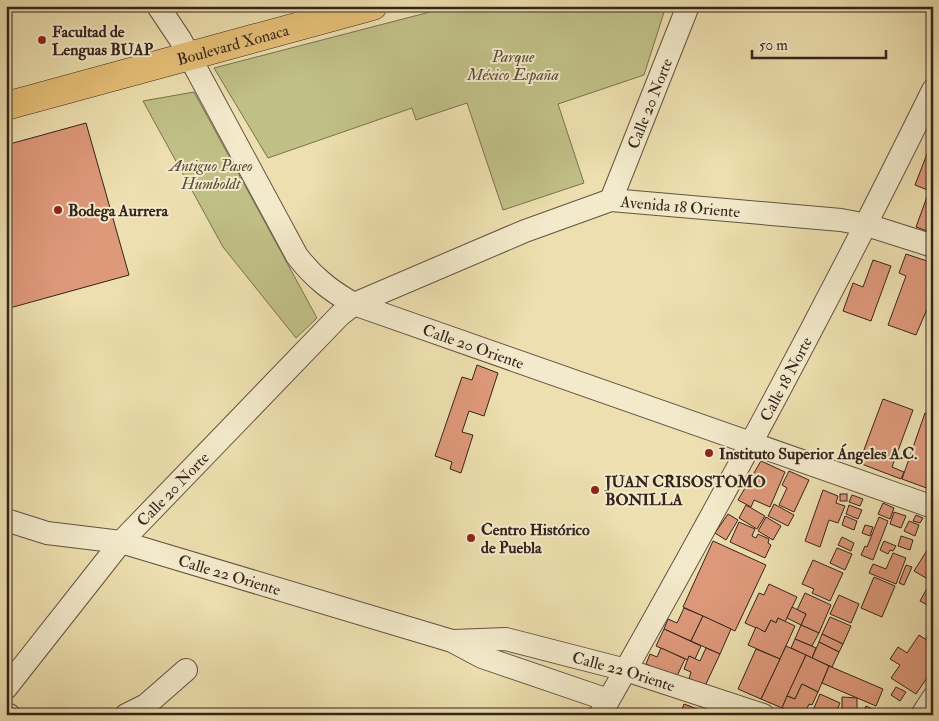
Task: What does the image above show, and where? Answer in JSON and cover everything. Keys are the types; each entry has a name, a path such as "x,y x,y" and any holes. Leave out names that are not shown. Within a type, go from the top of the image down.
{"main road":[{"name":"Boulevard Xonaca","path":"6,106 304,6"},
{"name":"Boulevard Xonaca","path":"6,87 373,6"}],"street":[{"name":"Calle 20 Oriente","path":"158,6 184,47 297,256 311,274 328,289 354,304 933,507"},
{"name":"Calle 20 Norte","path":"611,200 688,6"},
{"name":"Calle 18 Norte","path":"604,708 751,443 867,224 933,90"},
{"name":"Avenida 18 Oriente","path":"354,304 525,231 611,200 841,220 867,224 933,246"},
{"name":"Calle 20 Norte","path":"6,688 121,542 340,315 354,304"},
{"name":"Calle 22 Oriente","path":"6,520 47,532 121,542 452,641 482,658 604,708"},
{"name":"Calle 22 Oriente","path":"452,641 506,639 626,670 763,715"},
{"path":"126,715 146,705 186,670"},
{"path":"922,715 933,698"}],"green space":[{"name":"Parque México España","path":"453,6 666,6 644,75 558,104 584,183 503,210 467,103 416,120 412,108 268,158 214,68"},
{"name":"Antiguo Paseo Humboldt","path":"194,92 317,318 296,338 223,247 143,101"}],"building":[{"name":"Bodega Aurrera","path":"86,123 129,275 6,309 6,145"},
{"path":"933,141 933,192 915,185"},
{"path":"928,194 933,196 933,233 916,227"},
{"path":"906,254 933,263 933,295 916,335 888,325 906,276 899,273"},
{"path":"873,260 891,266 871,321 843,311 853,283 863,287"},
{"path":"477,365 498,373 484,416 469,411 462,432 473,435 461,473 450,469 452,462 435,456 462,377 472,380"},
{"path":"883,399 913,410 892,467 904,472 901,479 859,463"},
{"path":"925,413 933,415 932,490 902,479"},
{"path":"761,461 785,472 770,507 754,500 751,507 738,500"},
{"path":"789,471 809,480 794,512 779,505 787,488 782,485"},
{"path":"823,490 838,496 836,503 845,506 838,523 829,520 820,547 805,541"},
{"path":"840,494 847,494 847,501 840,501"},
{"path":"852,495 863,499 860,506 849,502"},
{"path":"883,503 894,508 890,519 878,514"},
{"path":"774,504 794,515 788,526 768,516"},
{"path":"746,505 765,516 757,529 739,518"},
{"path":"849,505 862,510 858,519 846,514"},
{"path":"894,512 906,516 901,528 890,524"},
{"path":"728,514 738,520 726,540 715,533"},
{"path":"916,515 923,518 920,523 913,521"},
{"path":"845,516 857,521 854,530 842,525"},
{"path":"766,517 781,526 773,540 758,531"},
{"path":"879,517 888,521 873,560 861,555 865,546 867,547"},
{"path":"909,521 919,525 915,536 904,531"},
{"path":"739,522 755,529 752,536 756,538 758,534 769,539 768,543 771,545 765,558 730,542"},
{"path":"865,525 873,527 870,536 862,533"},
{"path":"901,536 913,540 910,550 898,546"},
{"path":"842,537 854,543 851,551 838,545"},
{"path":"713,541 766,565 735,631 683,607"},
{"path":"884,541 896,546 888,554 880,550"},
{"path":"931,544 933,546 933,582 914,571"},
{"path":"837,548 852,554 845,570 830,563"},
{"path":"893,553 906,558 896,584 869,573 873,564 886,569"},
{"path":"813,560 843,573 830,601 812,593 814,589 802,584"},
{"path":"906,565 912,567 904,585 899,583"},
{"path":"874,577 895,586 882,617 861,608"},
{"path":"769,584 797,597 785,622 778,618 776,623 771,620 765,632 745,623 759,593 764,595"},
{"path":"929,585 933,588 933,608 920,601"},
{"path":"805,593 831,605 819,633 801,625 806,614 797,610"},
{"path":"839,595 859,604 851,623 830,614"},
{"path":"792,607 806,614 801,625 787,618"},
{"path":"684,608 703,616 691,641 664,629 668,619 677,623"},
{"path":"703,616 731,629 720,654 691,641"},
{"path":"830,617 851,626 843,644 822,634"},
{"path":"778,618 795,626 780,659 748,645 756,627 765,632 771,620 776,623"},
{"path":"801,625 819,633 812,646 795,639"},
{"path":"933,627 933,642 926,638"},
{"path":"664,629 701,646 695,659 689,656 688,660 656,646"},
{"path":"822,634 843,644 839,652 819,642"},
{"path":"919,635 933,644 933,669 916,694 891,678 900,665 890,659 898,647 907,653"},
{"path":"795,639 816,648 812,658 791,648"},
{"path":"819,642 839,652 832,667 812,658"},
{"path":"786,646 806,655 782,708 761,699"},
{"path":"661,648 685,659 676,678 646,664 650,654 657,657"},
{"path":"706,648 720,654 705,686 689,679 691,672 684,669 689,656 700,661"},
{"path":"756,649 780,659 761,699 738,689"},
{"path":"806,655 829,666 818,692 802,684 795,699 787,696"},
{"path":"829,666 883,689 876,706 822,683"},
{"path":"802,684 818,692 812,705 809,704 804,715 796,715 782,708 787,696 795,699"},
{"path":"896,687 906,692 900,701 891,695"},
{"path":"820,694 840,703 837,710 841,712 840,715 811,715"},
{"path":"842,697 857,698 857,714 842,714"},
{"path":"684,704 713,715 680,715"},
{"path":"866,706 879,712 878,715 862,715"}],"place":[{"name":"Facultad de Lenguas BUAP","path":"42,40"},
{"name":"Bodega Aurrera","path":"58,210"},
{"name":"Instituto Superior Ángeles A.C.","path":"709,453"},
{"name":"JUAN CRISOSTOMO BONILLA","path":"595,490"},
{"name":"Centro Histórico de Puebla","path":"471,538"}]}
